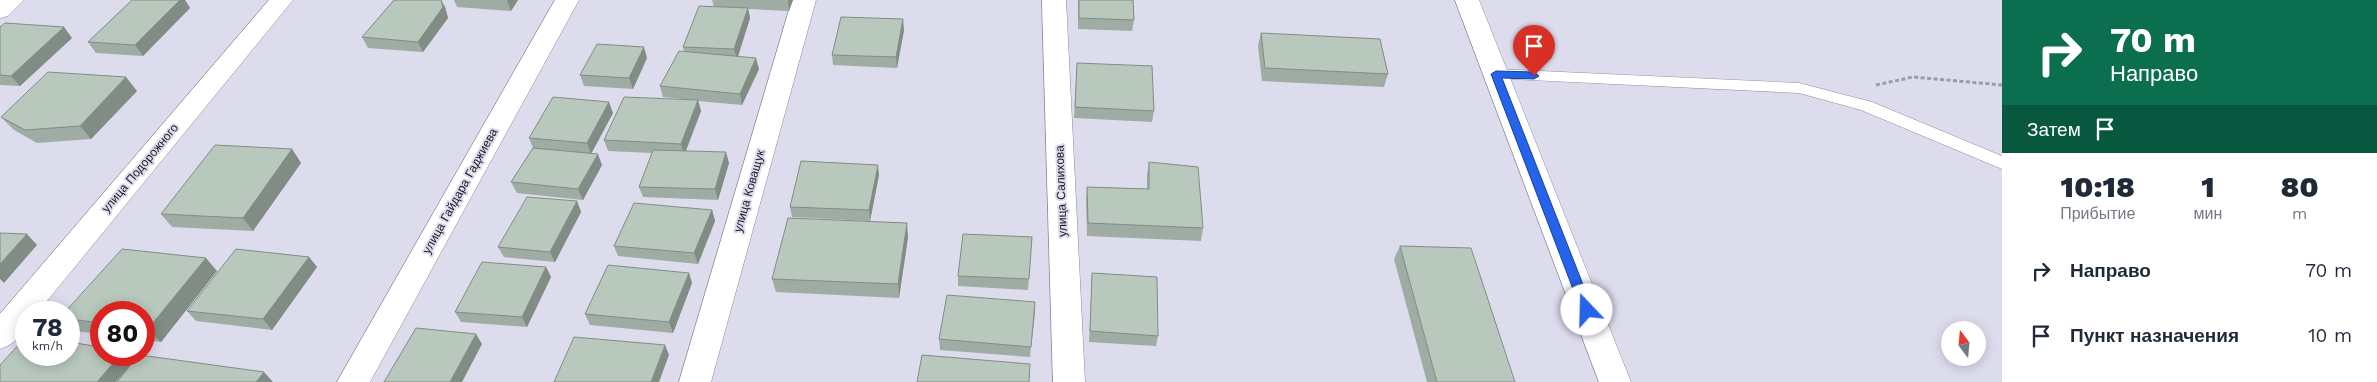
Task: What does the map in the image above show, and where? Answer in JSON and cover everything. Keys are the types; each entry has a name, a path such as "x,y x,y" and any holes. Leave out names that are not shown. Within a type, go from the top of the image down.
{"main road":[{"path":"0,11 12,0"},
{"name":"улица Подорожного","path":"0,336 281,0"},
{"name":"улица Гайдара Гаджиева","path":"353,382 567,0"},
{"name":"улица Коващук","path":"695,382 804,0"},
{"name":"улица Салихова","path":"1054,0 1069,382"},
{"path":"1467,0 1615,382"}],"lane":[{"path":"1496,74 1799,88 1866,106 2002,162"}],"path":[{"path":"1866,106 1859,89 1913,77 2002,85"}],"building":[{"path":"132,0 180,0 135,45 88,42"},
{"path":"394,0 441,0 443,7 418,42 362,37"},
{"path":"1079,0 1133,0 1134,20 1079,18"},
{"path":"699,6 748,8 734,49 683,47"},
{"path":"841,17 903,19 896,57 832,55"},
{"path":"5,23 64,27 11,76 0,75 0,27"},
{"path":"1261,33 1380,39 1388,74 1265,68"},
{"path":"597,44 644,47 629,78 580,75"},
{"path":"679,51 756,58 740,94 660,86"},
{"path":"1077,63 1152,66 1154,111 1075,107"},
{"path":"48,72 126,77 80,126 25,130 1,117"},
{"path":"553,97 609,102 587,143 529,138"},
{"path":"624,97 698,100 681,144 604,140"},
{"path":"215,145 292,149 243,218 161,214"},
{"path":"533,148 598,154 578,189 511,182"},
{"path":"653,150 726,152 715,189 639,187"},
{"path":"801,161 878,165 869,210 790,207"},
{"path":"1149,162 1198,167 1203,228 1088,223 1087,187 1149,189"},
{"path":"527,197 577,201 550,252 498,247"},
{"path":"634,203 712,210 694,253 614,246"},
{"path":"788,218 907,223 898,284 772,279"},
{"path":"0,233 27,234 0,264"},
{"path":"963,234 1032,237 1029,279 958,276"},
{"path":"1400,246 1471,248 1515,382 1437,382"},
{"path":"122,249 206,258 155,320 155,301 90,301 90,322 80,320 80,301 75,301"},
{"path":"236,249 309,257 263,319 187,311"},
{"path":"482,262 546,267 522,317 455,312"},
{"path":"608,265 689,273 669,322 585,314"},
{"path":"1092,273 1157,277 1158,336 1090,331"},
{"path":"947,295 1035,302 1031,347 939,339"},
{"path":"416,328 476,334 450,382 384,382"},
{"path":"574,337 665,345 651,382 554,382"},
{"path":"80,344 90,345 90,366 111,366 97,382 0,382 0,365 15,349 15,366 80,366"},
{"path":"922,355 1030,364 1029,382 917,382"},
{"path":"155,357 264,372 256,382 117,382 130,366 155,366"}],"route":[{"path":"1534,76 1496,74 1587,310"}]}
